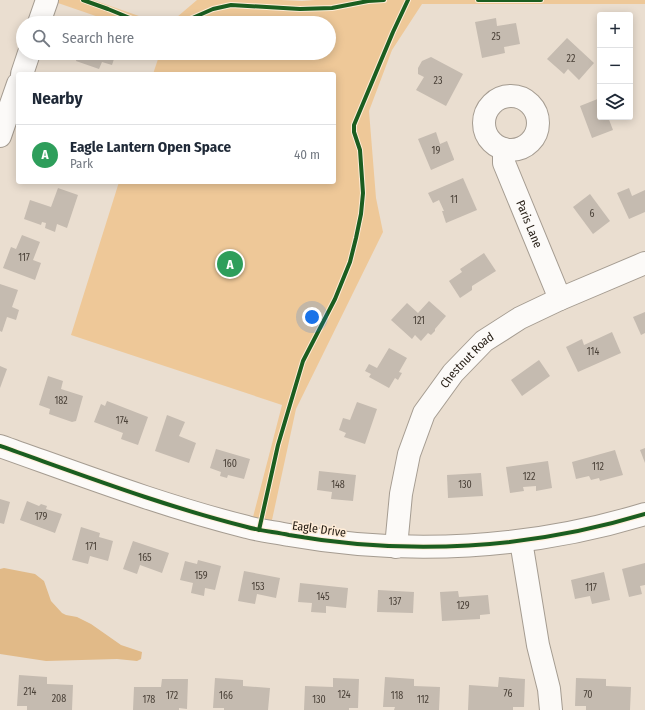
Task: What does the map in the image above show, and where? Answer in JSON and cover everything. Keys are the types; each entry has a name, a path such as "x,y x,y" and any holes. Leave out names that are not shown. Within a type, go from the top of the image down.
{"street":[{"path":"41,16 47,0"},
{"path":"23,72 27,60"},
{"path":"0,136 16,90"},
{"name":"Paris Lane","path":"504,149 504,163 560,299"},
{"name":"Chestnut Road","path":"396,547 401,494 409,454 424,413 453,372 484,341 520,318 560,299 645,263"},
{"name":"Eagle Drive","path":"0,446 172,506 248,528 326,542 396,547 458,547 521,541 578,532 645,514"},
{"path":"521,541 538,646 545,670 551,710"}],"shaded area":[{"path":"59,0 93,0 139,16 96,16 58,3"},
{"path":"197,0 645,0 645,4 422,4 392,50 369,111 376,198 383,232 296,409 272,520 253,517 282,405 71,335 118,184 336,184 336,72 154,72 158,60 336,60 336,16 178,16"},
{"path":"4,568 35,574 44,581 51,601 62,613 77,617 91,624 121,645 142,652 141,659 137,661 117,659 46,661 0,654 0,569"}],"building":[{"path":"496,18 497,26 516,23 520,44 504,47 505,53 482,58 475,22"},
{"path":"567,38 594,63 579,80 568,69 564,74 547,59"},
{"path":"431,57 463,74 446,106 416,90 424,77 418,74 418,68 422,61"},
{"path":"114,60 112,65 102,62 99,69 76,61"},
{"path":"597,99 597,120 609,120 613,130 592,138 580,106"},
{"path":"436,132 440,144 447,141 454,160 431,170 418,139"},
{"path":"463,178 477,210 446,223 442,211 444,211 439,200 433,203 428,193"},
{"path":"58,188 78,195 67,228 57,224 55,232 45,228 46,223 42,222 41,225 24,219 30,200 51,207"},
{"path":"629,188 632,196 645,190 645,212 629,219 617,193"},
{"path":"590,194 610,221 593,234 573,207"},
{"path":"22,235 40,242 33,260 41,263 35,280 3,268 11,247 16,249"},
{"path":"484,253 496,271 472,286 472,290 460,298 449,281 462,272 460,269"},
{"path":"0,284 18,290 12,307 19,310 16,320 7,317 2,332 0,331"},
{"path":"429,301 446,316 431,335 428,333 421,341 415,335 412,339 391,320 407,303 418,313"},
{"path":"645,312 645,333 641,335 633,317"},
{"path":"612,332 621,353 578,372 566,347 582,339 584,345"},
{"path":"389,348 407,358 399,372 402,373 398,380 395,378 389,388 369,377 371,374 365,371 369,364 377,368"},
{"path":"539,360 550,376 522,396 511,380"},
{"path":"0,366 7,369 0,388"},
{"path":"48,376 63,381 61,389 83,396 76,421 72,422 49,414 50,409 39,405"},
{"path":"107,401 148,417 138,445 121,439 123,433 94,422 101,404 105,406"},
{"path":"357,402 377,409 365,444 344,437 346,433 339,430 343,418 350,420"},
{"path":"167,415 185,422 179,436 196,443 189,463 155,451"},
{"path":"645,448 645,463 640,450"},
{"path":"216,449 250,459 244,479 228,475 227,478 220,476 221,472 210,468"},
{"path":"615,450 623,475 600,481 599,478 591,480 589,476 576,479 572,462"},
{"path":"548,461 552,488 536,491 536,486 523,487 524,491 510,493 506,467"},
{"path":"319,471 356,475 353,501 331,499 332,492 317,490"},
{"path":"481,473 483,496 448,498 447,475"},
{"path":"0,499 10,502 4,524 0,523"},
{"path":"27,501 39,506 41,504 47,506 46,509 62,514 55,533 20,520"},
{"path":"81,527 100,533 99,537 113,541 108,561 90,556 88,564 72,560"},
{"path":"133,541 169,553 162,573 140,565 137,574 123,569"},
{"path":"198,560 221,566 215,590 205,588 204,596 191,593 193,583 180,580 185,561 197,564"},
{"path":"645,563 645,585 640,586 642,594 629,597 622,569"},
{"path":"244,571 280,578 276,598 257,594 255,604 238,601"},
{"path":"604,572 610,600 592,604 590,596 575,599 571,580"},
{"path":"300,583 348,588 346,608 326,606 326,613 311,612 312,603 298,602"},
{"path":"378,590 414,592 413,613 377,612"},
{"path":"458,591 459,597 488,595 490,614 480,615 480,619 442,621 440,592"},
{"path":"19,675 47,677 47,684 73,685 72,710 27,710 27,706 17,706"},
{"path":"385,677 414,679 414,686 440,687 439,710 394,710 395,707 383,707"},
{"path":"499,677 525,679 524,707 513,707 513,710 468,710 469,685 498,687"},
{"path":"215,678 243,680 243,686 270,688 268,710 224,710 224,708 213,708"},
{"path":"333,678 359,679 358,708 349,708 349,710 304,710 305,686 333,687"},
{"path":"576,678 606,679 606,686 631,687 630,710 586,710 586,706 575,706"},
{"path":"162,679 188,679 187,709 133,710 134,687 161,687"}],"cycle path":[{"path":"83,0 125,16"},
{"path":"197,16 213,9 231,5 300,9 332,8 368,1 384,0"},
{"path":"259,530 278,445 303,361 335,299 350,262 356,238 361,214 363,193 360,150 354,132 354,125 408,0"},
{"path":"478,0 541,0"},
{"path":"0,446 184,510 258,530 334,542 379,546 424,547 468,546 513,542 602,526 645,514"}],"place":[{"name":"Eagle Lantern Open Space","path":"230,264"}]}
